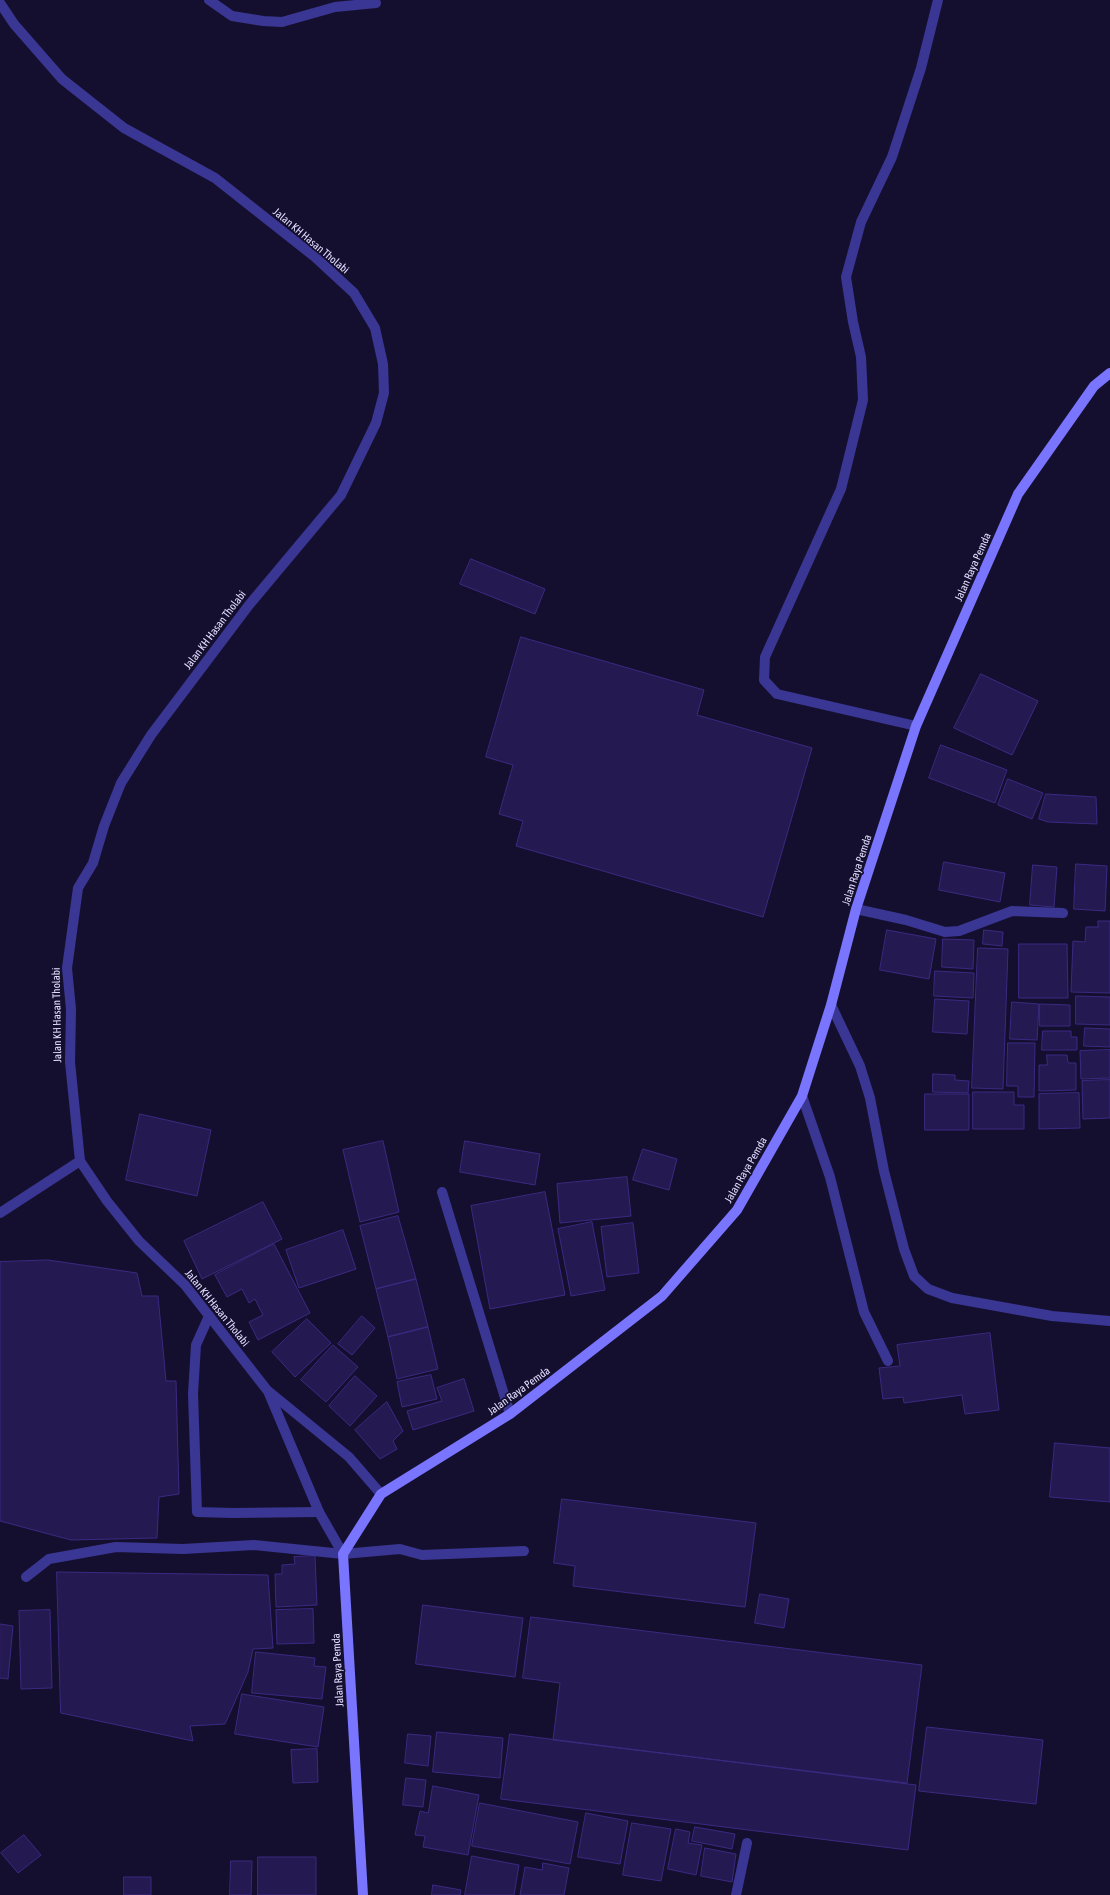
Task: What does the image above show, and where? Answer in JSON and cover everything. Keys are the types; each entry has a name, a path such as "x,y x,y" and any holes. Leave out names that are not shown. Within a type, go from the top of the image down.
{"main road":[{"name":"Jalan Raya Pemda","path":"363,1895 343,1554 381,1494 510,1414 662,1296 737,1210 802,1096 831,1005 856,909 916,726 1018,494 1094,386 1110,373"}],"street":[{"path":"209,0 232,16 263,21 282,22 335,7 376,3"},
{"path":"916,726 777,694 764,680 765,657 841,489 863,400 861,357 853,322 846,277 861,222 894,150 921,68 936,0"},
{"name":"Jalan KH Hasan Tholabi","path":"0,3 14,24 62,79 124,128 215,178 315,257 354,293 375,328 383,364 384,393 376,423 341,495 249,605 152,735 121,784 104,826 93,863 78,888 67,968 70,1009 70,1062 80,1161 107,1201 139,1241 185,1285 267,1390 349,1457 381,1494"},
{"path":"856,909 906,920 945,932 959,931 1012,911 1064,913"},
{"path":"831,1005 860,1066 870,1098 884,1171 904,1249 914,1276 928,1289 952,1298 1052,1316 1110,1321"},
{"path":"802,1096 830,1177 864,1312 888,1360"},
{"path":"0,1214 80,1161"},
{"path":"442,1192 510,1414"},
{"path":"210,1316 196,1345 193,1394 197,1512 319,1512"},
{"name":"Jalan KH Hasan Tholabi","path":"267,1390 319,1512 343,1554"},
{"path":"26,1577 49,1559 116,1547 182,1549 254,1545 343,1554 400,1549 422,1555 524,1551"},
{"path":"736,1895 747,1843"}],"building":[{"path":"471,559 545,589 535,614 460,584"},
{"path":"521,637 704,690 697,715 812,748 763,917 516,846 523,821 499,814 513,765 486,757"},
{"path":"981,674 1038,701 1012,755 954,728"},
{"path":"941,745 1007,770 995,803 929,778"},
{"path":"1008,779 1043,793 1032,819 998,805"},
{"path":"1046,794 1096,797 1097,824 1048,822 1039,819"},
{"path":"944,862 1005,873 1000,902 939,890"},
{"path":"1076,864 1107,866 1105,911 1074,909"},
{"path":"1033,865 1057,867 1054,907 1030,905"},
{"path":"1098,921 1110,921 1110,993 1071,992 1073,941 1085,942 1086,927 1098,927"},
{"path":"887,930 936,939 929,979 880,970"},
{"path":"984,930 1003,932 1002,946 983,944"},
{"path":"943,939 974,940 973,969 942,967"},
{"path":"1019,944 1067,944 1068,998 1019,998"},
{"path":"978,948 1008,949 1003,1089 972,1088"},
{"path":"935,971 974,973 973,998 934,996"},
{"path":"1076,996 1110,997 1110,1025 1076,1024"},
{"path":"935,999 969,1001 967,1034 933,1032"},
{"path":"1012,1002 1039,1004 1037,1040 1010,1039"},
{"path":"1040,1004 1070,1005 1070,1026 1040,1026"},
{"path":"1085,1028 1110,1029 1110,1047 1084,1046"},
{"path":"1043,1031 1071,1031 1071,1037 1077,1037 1077,1050 1042,1050"},
{"path":"1008,1043 1035,1043 1034,1097 1018,1097 1018,1086 1007,1086"},
{"path":"1110,1050 1110,1078 1081,1079 1080,1051"},
{"path":"1047,1055 1067,1055 1068,1063 1076,1063 1076,1090 1039,1091 1039,1065 1047,1065"},
{"path":"933,1074 955,1075 955,1080 969,1081 968,1093 933,1092"},
{"path":"1110,1080 1110,1118 1083,1119 1082,1081"},
{"path":"973,1092 1014,1092 1014,1105 1024,1105 1024,1129 973,1129"},
{"path":"1079,1093 1080,1128 1039,1129 1039,1094"},
{"path":"925,1094 969,1094 969,1130 925,1130"},
{"path":"140,1114 211,1130 197,1196 126,1180"},
{"path":"383,1141 399,1212 360,1222 343,1150"},
{"path":"465,1141 540,1154 535,1185 460,1172"},
{"path":"643,1149 677,1159 669,1190 633,1180"},
{"path":"627,1177 631,1216 560,1223 557,1184"},
{"path":"545,1192 565,1295 490,1309 471,1206"},
{"path":"263,1202 282,1239 202,1279 184,1241"},
{"path":"398,1216 416,1279 376,1289 360,1226"},
{"path":"592,1222 605,1290 571,1296 558,1229"},
{"path":"633,1223 639,1273 607,1277 601,1227"},
{"path":"343,1230 356,1269 299,1288 286,1250"},
{"path":"274,1244 310,1313 258,1340 249,1322 263,1315 255,1299 249,1303 242,1289 227,1297 215,1275"},
{"path":"48,1260 137,1273 142,1296 158,1296 166,1381 176,1381 179,1494 159,1497 157,1538 71,1540 0,1521 0,1262"},
{"path":"416,1279 428,1327 388,1337 376,1289"},
{"path":"362,1316 375,1328 352,1355 338,1344"},
{"path":"307,1319 331,1343 295,1377 272,1352"},
{"path":"428,1327 438,1369 397,1379 388,1337"},
{"path":"990,1333 999,1410 965,1414 962,1395 904,1403 903,1397 883,1399 879,1368 900,1366 897,1345"},
{"path":"333,1345 358,1367 326,1402 301,1380"},
{"path":"431,1375 437,1399 402,1407 397,1382"},
{"path":"355,1376 377,1396 350,1426 329,1406"},
{"path":"464,1379 474,1411 413,1430 407,1411 442,1401 437,1388"},
{"path":"387,1402 403,1431 393,1441 397,1449 380,1459 355,1430"},
{"path":"1055,1443 1110,1448 1110,1502 1050,1497"},
{"path":"562,1499 756,1523 745,1607 573,1586 575,1566 554,1563"},
{"path":"315,1556 317,1605 276,1607 275,1574 282,1574 282,1565 295,1564 294,1557"},
{"path":"57,1572 268,1575 273,1648 253,1649 248,1672 225,1724 190,1726 193,1741 61,1713"},
{"path":"760,1594 789,1599 784,1628 755,1623"},
{"path":"423,1605 523,1618 515,1677 416,1664"},
{"path":"313,1609 314,1643 277,1644 276,1610"},
{"path":"50,1610 52,1688 21,1689 19,1611"},
{"path":"531,1617 922,1665 907,1783 553,1740 560,1683 523,1678"},
{"path":"0,1624 13,1626 8,1679 0,1678"},
{"path":"256,1652 315,1658 314,1666 326,1667 322,1699 252,1693"},
{"path":"242,1694 324,1707 318,1747 235,1734"},
{"path":"927,1727 1043,1740 1036,1804 919,1791"},
{"path":"437,1732 503,1738 500,1778 433,1772"},
{"path":"408,1734 431,1736 428,1766 405,1763"},
{"path":"510,1734 916,1785 908,1850 501,1799"},
{"path":"317,1749 318,1782 293,1783 291,1750"},
{"path":"406,1778 426,1780 423,1807 403,1805"},
{"path":"433,1786 479,1795 468,1855 423,1847 425,1836 415,1835 420,1811 428,1813"},
{"path":"480,1803 578,1822 570,1864 472,1846"},
{"path":"586,1813 628,1821 620,1864 578,1857"},
{"path":"632,1823 671,1829 661,1881 623,1875"},
{"path":"695,1827 735,1834 732,1849 692,1841"},
{"path":"676,1829 690,1832 688,1843 702,1845 696,1875 668,1869"},
{"path":"24,1835 41,1855 18,1873 1,1853"},
{"path":"705,1848 736,1854 732,1882 701,1876"},
{"path":"472,1856 519,1865 514,1895 465,1895"},
{"path":"258,1857 316,1857 316,1895 258,1895"},
{"path":"231,1861 252,1861 251,1895 230,1895"},
{"path":"543,1863 569,1868 564,1895 520,1895 525,1867 542,1870"},
{"path":"124,1877 151,1877 151,1895 124,1895"},
{"path":"433,1885 461,1890 460,1895 432,1895"}]}
